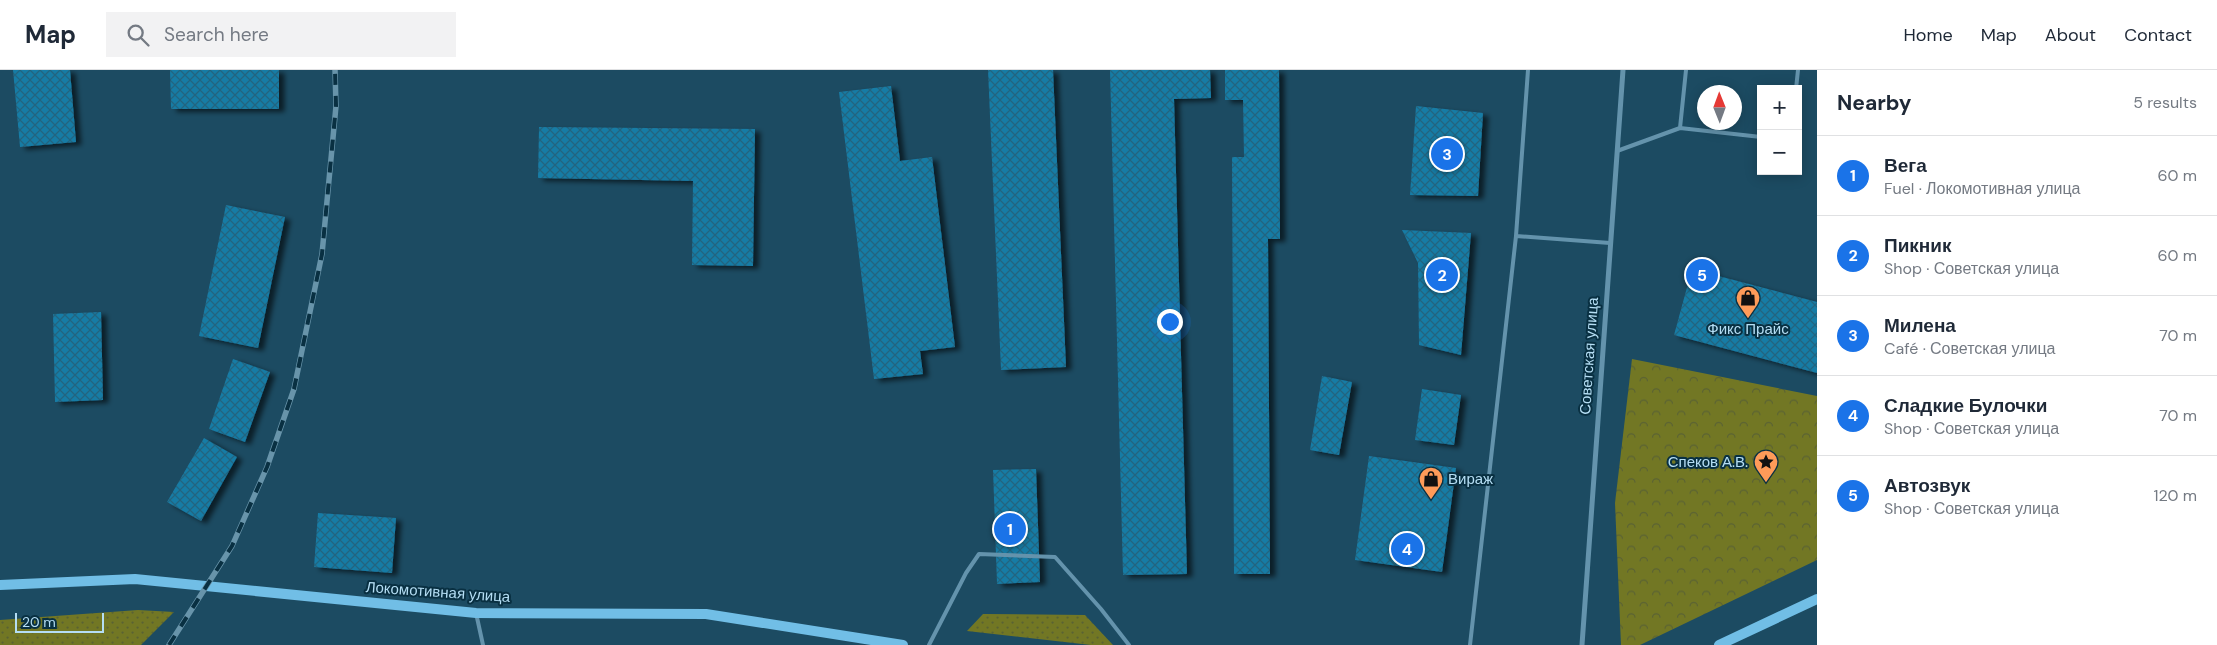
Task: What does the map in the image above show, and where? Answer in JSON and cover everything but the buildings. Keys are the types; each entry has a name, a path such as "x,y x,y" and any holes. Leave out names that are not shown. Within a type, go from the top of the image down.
{"street":[{"name":"Советская улица","path":"1582,645 1610,243 1616,191 1623,70"},
{"name":"Локомотивная улица","path":"0,585 135,578 476,613 706,614 903,645"},
{"path":"1719,645 1817,599"}],"lane":[{"path":"1470,645 1516,236 1528,70"},
{"path":"1680,128 1686,70"},
{"path":"1796,85 1798,70"},
{"path":"1617,150 1680,128 1757,136"},
{"path":"1516,236 1610,243"},
{"path":"929,645 966,573 979,554 1055,558 1101,609 1129,645"},
{"path":"476,613 483,645"}],"green space":[{"path":"1632,359 1817,396 1817,560 1640,645 1621,645 1615,503"},
{"path":"138,610 174,612 141,645 0,645 0,620"},
{"path":"983,614 1085,615 1113,645 1091,645 967,631"}],"railway":[{"path":"169,645 232,546 267,467 294,389 322,254 336,106 335,70"}],"place":[{"name":"Милена","path":"1447,154"},
{"name":"Пикник","path":"1442,275"},
{"name":"Автозвук","path":"1702,275"},
{"name":"Фикс Прайс","path":"1748,319"},
{"name":"Спеков А.В.","path":"1766,483"},
{"name":"Вираж","path":"1431,500"},
{"name":"Вега","path":"1010,529"},
{"name":"Сладкие Булочки","path":"1407,549"}]}
